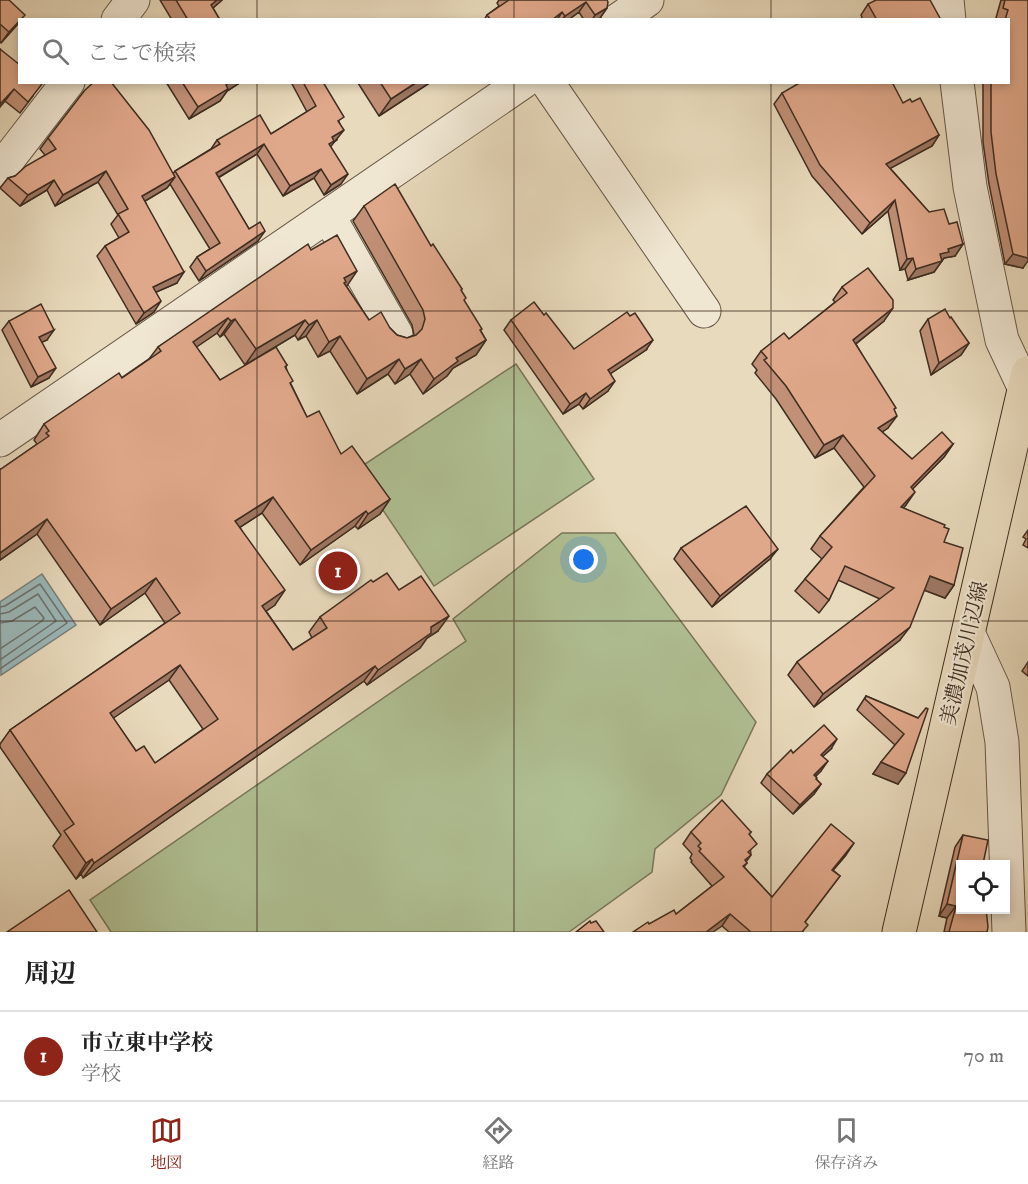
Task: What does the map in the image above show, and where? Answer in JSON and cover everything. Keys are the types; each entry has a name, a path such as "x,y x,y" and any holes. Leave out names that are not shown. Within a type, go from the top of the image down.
{"main road":[{"name":"美濃加茂川辺線","path":"899,932 1026,381"}],"street":[{"path":"120,18 133,0"},
{"path":"621,18 648,0"},
{"path":"947,0 949,18"},
{"path":"0,170 67,84"},
{"path":"0,440 329,217 520,84"},
{"path":"548,84 704,311"},
{"path":"957,84 970,187 1002,340 1026,381"},
{"path":"329,217 396,334"},
{"path":"969,635 993,687 1002,742 1009,932"},
{"path":"1002,742 1028,765"}],"green space":[{"path":"516,364 594,479 434,586 356,470"},
{"path":"562,533 615,533 756,722 721,795 655,849 652,872 569,932 111,932 90,900 466,641 453,619"}],"water":[{"path":"42,574 76,625 1,675 0,602"}],"building":[{"path":"0,0 9,0 25,15 18,18 18,22 9,32 0,24"},
{"path":"176,0 217,0 211,5 219,18 187,18"},
{"path":"509,0 607,0 608,2 607,8 595,15 586,2 565,16 562,12 554,18 489,18 487,15"},
{"path":"876,0 930,0 940,18 876,18 868,4"},
{"path":"1005,0 1028,0 1028,258 1013,254 996,174 991,132 991,84 1010,84 1010,18 1006,18 1008,10 1003,8"},
{"path":"0,49 18,63 18,84 42,84 28,102 14,89 0,104"},
{"path":"92,84 113,84 149,130 175,177 142,196 184,272 153,287 161,301 144,313 105,246 129,232 118,214 128,209 106,171 63,195 54,180 28,195 8,178 15,176 26,166 56,149 48,138"},
{"path":"183,84 227,84 228,89 198,107"},
{"path":"304,84 324,84 344,117 338,121 344,130 332,137 334,141 329,144 348,174 331,185 321,169 290,186 264,144 216,173 249,229 260,222 265,231 206,271 197,257 220,243 175,171 220,144 217,140 260,115 271,134 316,106"},
{"path":"381,84 414,84 391,99"},
{"path":"798,84 893,84 903,103 910,99 912,102 920,98 939,135 886,164 929,212 944,209 949,224 957,222 963,244 940,254 942,261 916,269 913,258 907,259 895,200 870,223 820,165 782,93"},
{"path":"395,184 431,246 433,244 462,289 466,298 464,300 486,340 456,358 458,361 434,379 421,359 405,369 399,359 367,379 340,336 329,342 317,320 309,325 305,320 256,349 235,319 231,321 228,318 193,342 220,380 276,347 287,365 285,367 293,381 290,383 307,417 319,411 341,454 352,446 390,499 368,514 366,511 311,550 273,497 235,521 285,590 262,606 293,650 327,628 320,617 371,580 373,582 387,573 399,590 421,576 449,616 431,627 431,633 378,670 375,666 94,863 92,859 86,863 64,831 74,824 10,730 180,613 156,578 111,609 47,519 0,553 0,469 49,436 46,433 49,431 44,424 119,373 122,378 161,351 158,347 308,244 311,250 337,235 357,271 344,278 346,282 344,283 369,320 381,312 397,335 407,338 416,335 422,329 425,319 423,310 364,206","holes":["180,665 218,719 155,763 144,746 136,751 110,713"]},
{"path":"868,268 893,300 893,308 853,340 896,408 894,409 897,416 878,428 912,459 942,432 953,444 911,487 915,492 901,507 945,525 944,527 949,529 944,542 963,548 954,585 930,576 910,627 823,694 797,662 894,588 845,566 829,600 805,579 832,547 820,536 875,476 843,435 824,445 786,386 764,360 767,358 761,351 784,333 789,339 847,293 842,287"},
{"path":"534,302 544,315 546,313 574,349 627,312 630,316 635,313 653,340 608,370 615,381 590,399 586,393 570,404 511,320"},
{"path":"41,304 54,330 39,337 56,368 38,377 9,321"},
{"path":"945,309 969,343 939,363 928,319"},
{"path":"746,506 778,549 720,596 681,548"},
{"path":"866,696 918,718 926,708 928,709 906,773 881,762 904,734 865,699"},
{"path":"824,725 837,739 821,755 828,761 814,775 821,784 800,805 767,774 791,750 793,753"},
{"path":"722,800 751,832 749,834 757,844 748,852 751,855 745,860 747,863 743,866 772,897 831,824 854,843 832,870 840,876 805,922 808,925 802,932 751,932 730,914 706,932 633,932 674,910 676,914 724,877 699,851 701,849 698,846 701,843 691,832"},
{"path":"963,835 988,840 984,860 957,860"},
{"path":"956,865 956,906 947,904"},
{"path":"69,890 97,932 7,932"},
{"path":"956,906 956,914 987,914 987,932 949,932"},
{"path":"590,921 591,923 596,921 604,932 576,932"}],"place":[{"name":"市立東中学校","path":"338,571"}]}
